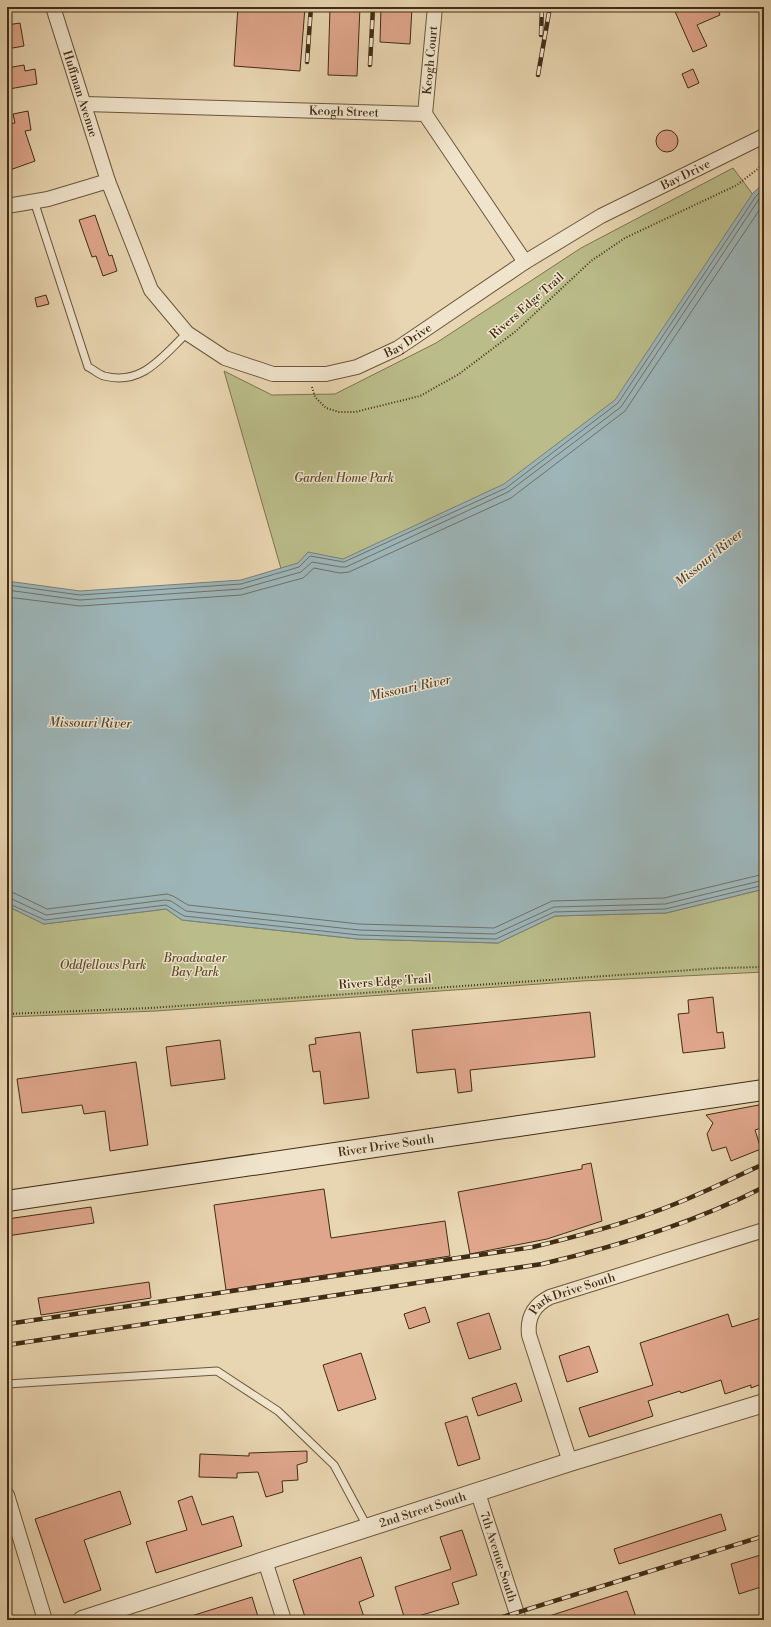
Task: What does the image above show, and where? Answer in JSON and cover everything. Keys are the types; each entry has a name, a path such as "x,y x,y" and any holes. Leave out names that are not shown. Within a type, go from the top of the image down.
{"main road":[{"name":"River Drive South","path":"7,1200 764,1090"}],"street":[{"name":"Huffman Avenue","path":"53,7 85,104 108,181"},
{"name":"Keogh Court","path":"425,114 435,7"},
{"name":"Keogh Street","path":"85,104 425,114"},
{"path":"425,114 525,262"},
{"name":"Bay Drive","path":"108,181 151,290 187,333 225,358 273,374 326,374 357,367 398,348 525,262 601,216 764,136"},
{"path":"7,206 48,198 108,181"},
{"name":"Park Drive South","path":"570,1462 529,1335 528,1325 530,1316 535,1308 542,1301 550,1297 764,1230"},
{"name":"2nd Street South","path":"82,1620 570,1462 764,1403"},
{"name":"7th Avenue South","path":"478,1493 519,1620"},
{"path":"7,1495 45,1620"},
{"path":"265,1561 284,1620"}],"lane":[{"path":"34,201 88,366 103,376 128,379 152,368 187,333"},
{"path":"7,1384 217,1371 278,1411 334,1465 368,1528"}],"path":[{"name":"Rivers Edge Trail","path":"310,374 315,397 326,408 339,412 355,412 420,396 458,374 516,331 591,261 625,238 736,185 764,164"},
{"name":"Rivers Edge Trail","path":"7,1014 150,1008 719,968 764,967"}],"green space":[{"name":"Garden Home Park","path":"733,168 760,204 653,367 565,457 396,551 284,579 224,371 272,395 335,394 436,343 581,248"},
{"name":"Broadwater Bay Park","path":"764,889 764,972 582,981 156,1011 7,1017 7,906 44,924 166,909 182,920 358,939 498,943 555,916 666,913"}],"water":[{"name":"Missouri River","path":"764,183 764,889 666,913 555,916 498,943 358,939 182,920 166,909 44,924 7,906 7,581 80,591 241,580 298,563 308,552 343,559 504,484 615,400 753,193"}],"building":[{"path":"238,7 305,7 300,71 234,66"},
{"path":"330,7 360,7 357,76 328,75"},
{"path":"381,7 412,7 410,44 380,42"},
{"path":"673,7 717,7 720,15 697,25 707,46 693,52"},
{"path":"20,23 24,46 7,49 7,25"},
{"path":"24,65 25,71 35,69 37,84 9,89 7,68"},
{"path":"693,69 699,83 688,88 682,74"},
{"path":"28,111 31,130 25,131 35,161 7,171 7,124 15,123 13,114"},
{"path":"667,130 671,131 677,137 677,145 671,151 667,152 663,151 657,145 656,141 657,137 663,131"},
{"path":"95,215 109,256 112,255 117,271 103,276 96,256 92,257 79,220"},
{"path":"46,295 49,304 37,307 35,298"},
{"path":"713,997 717,1033 723,1032 725,1048 683,1053 678,1014 689,1013 688,1000"},
{"path":"590,1012 595,1057 470,1070 472,1091 458,1093 455,1069 417,1073 412,1030"},
{"path":"360,1032 369,1098 324,1104 320,1071 313,1072 309,1045 316,1044 315,1038"},
{"path":"220,1040 225,1079 171,1086 166,1047"},
{"path":"136,1062 148,1145 110,1151 105,1111 84,1114 82,1105 22,1113 17,1079"},
{"path":"764,1104 764,1127 755,1130 761,1149 731,1161 726,1147 712,1151 707,1134 713,1123 706,1115"},
{"path":"591,1163 602,1221 547,1239 470,1254 458,1192 582,1169 582,1165"},
{"path":"324,1189 331,1238 445,1221 450,1256 226,1290 214,1205"},
{"path":"91,1207 94,1223 7,1236 7,1219"},
{"path":"149,1282 151,1298 41,1315 38,1298"},
{"path":"425,1307 430,1322 409,1329 404,1314"},
{"path":"489,1313 501,1349 469,1359 457,1323"},
{"path":"728,1314 732,1327 764,1317 764,1383 751,1388 751,1385 725,1394 721,1380 681,1393 680,1391 648,1401 653,1416 589,1437 579,1408 653,1385 640,1343"},
{"path":"589,1346 598,1372 567,1382 559,1356"},
{"path":"361,1353 376,1399 338,1411 323,1365"},
{"path":"516,1383 522,1401 478,1416 472,1398"},
{"path":"467,1416 480,1459 458,1466 445,1423"},
{"path":"307,1451 307,1462 297,1465 298,1480 282,1481 283,1492 266,1497 258,1472 237,1473 237,1478 199,1477 200,1454 249,1456 249,1453"},
{"path":"120,1491 131,1524 84,1540 101,1590 64,1603 35,1519"},
{"path":"192,1496 202,1525 233,1516 242,1546 156,1573 146,1542 187,1530 178,1501"},
{"path":"721,1514 726,1530 619,1564 614,1549"},
{"path":"462,1530 477,1575 452,1583 459,1604 405,1620 395,1587 451,1569 440,1537"},
{"path":"764,1554 764,1586 739,1594 731,1564"},
{"path":"361,1557 374,1596 359,1602 365,1620 306,1620 293,1580"},
{"path":"627,1591 637,1620 544,1620 543,1618"},
{"path":"252,1597 259,1620 186,1620 185,1618"}],"railway":[{"path":"307,62 311,7"},
{"path":"370,65 373,7"},
{"path":"541,35 542,7"},
{"path":"538,75 550,7"},
{"path":"7,1324 533,1247 641,1217 711,1189 764,1164"},
{"path":"7,1345 542,1264 656,1232 711,1212 764,1187"},
{"path":"493,1620 764,1536"}],"park label":[{"name":"Oddfellows Park","path":"103,965"}]}
